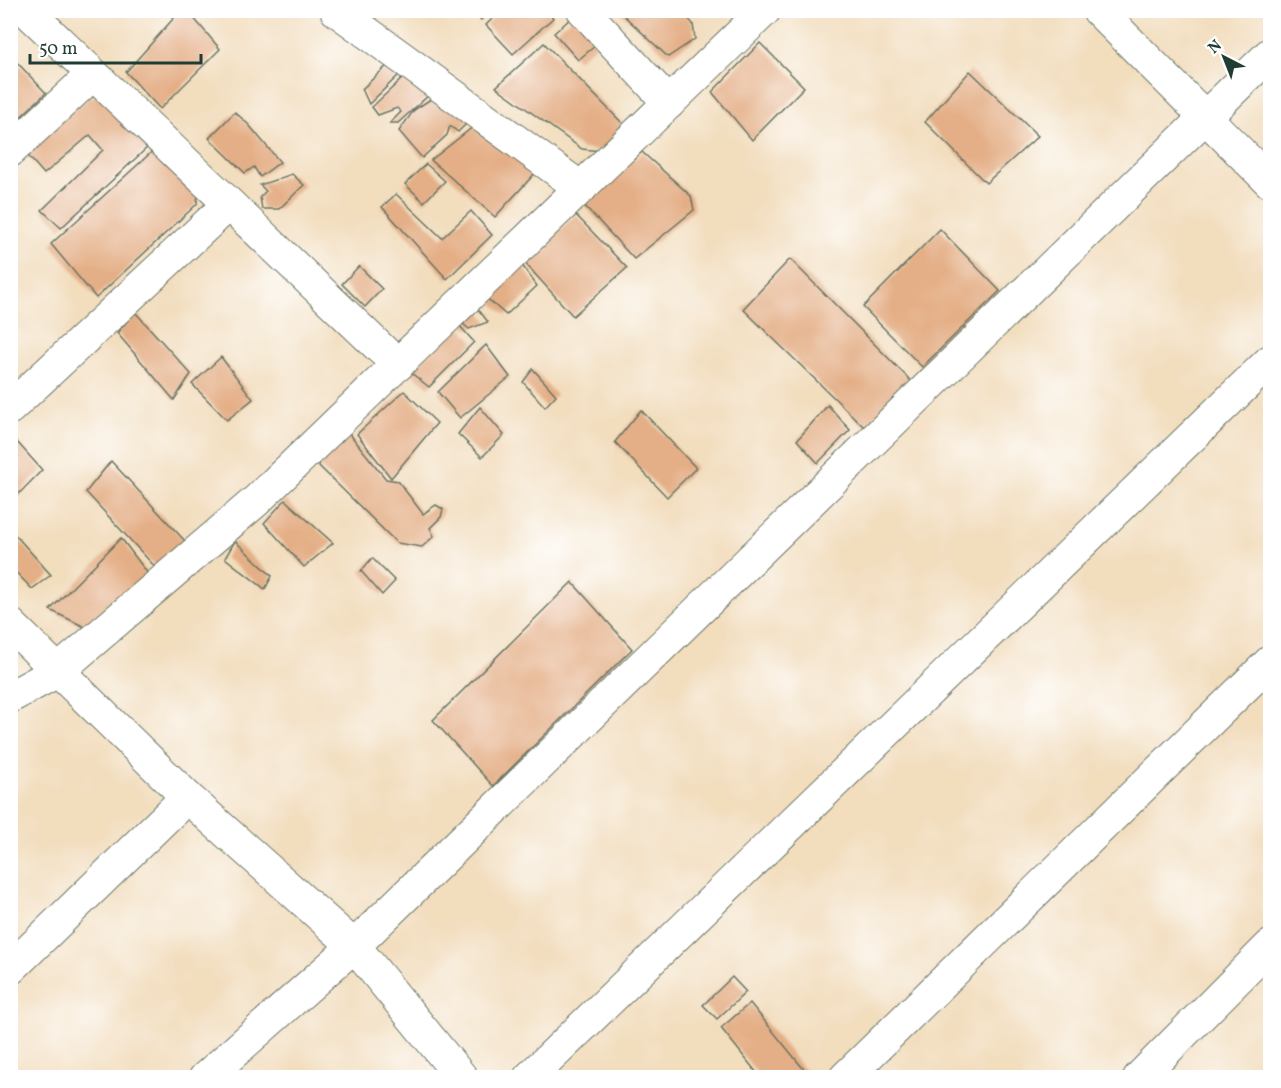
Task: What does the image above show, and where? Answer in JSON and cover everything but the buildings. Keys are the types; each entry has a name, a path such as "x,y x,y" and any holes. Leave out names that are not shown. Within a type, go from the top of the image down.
{"street":[{"path":"26,10 398,365"},
{"path":"336,10 581,188"},
{"path":"584,10 669,103"},
{"path":"10,697 57,671 256,501 765,10"},
{"path":"1098,10 1270,182"},
{"path":"205,1077 354,946 1270,54"},
{"path":"10,151 93,74"},
{"path":"10,408 229,204"},
{"path":"529,1077 1270,361"},
{"path":"10,624 187,797 354,946 462,1077"},
{"path":"845,1077 1270,663"},
{"path":"10,969 187,797"},
{"path":"1139,1077 1270,946"}]}
